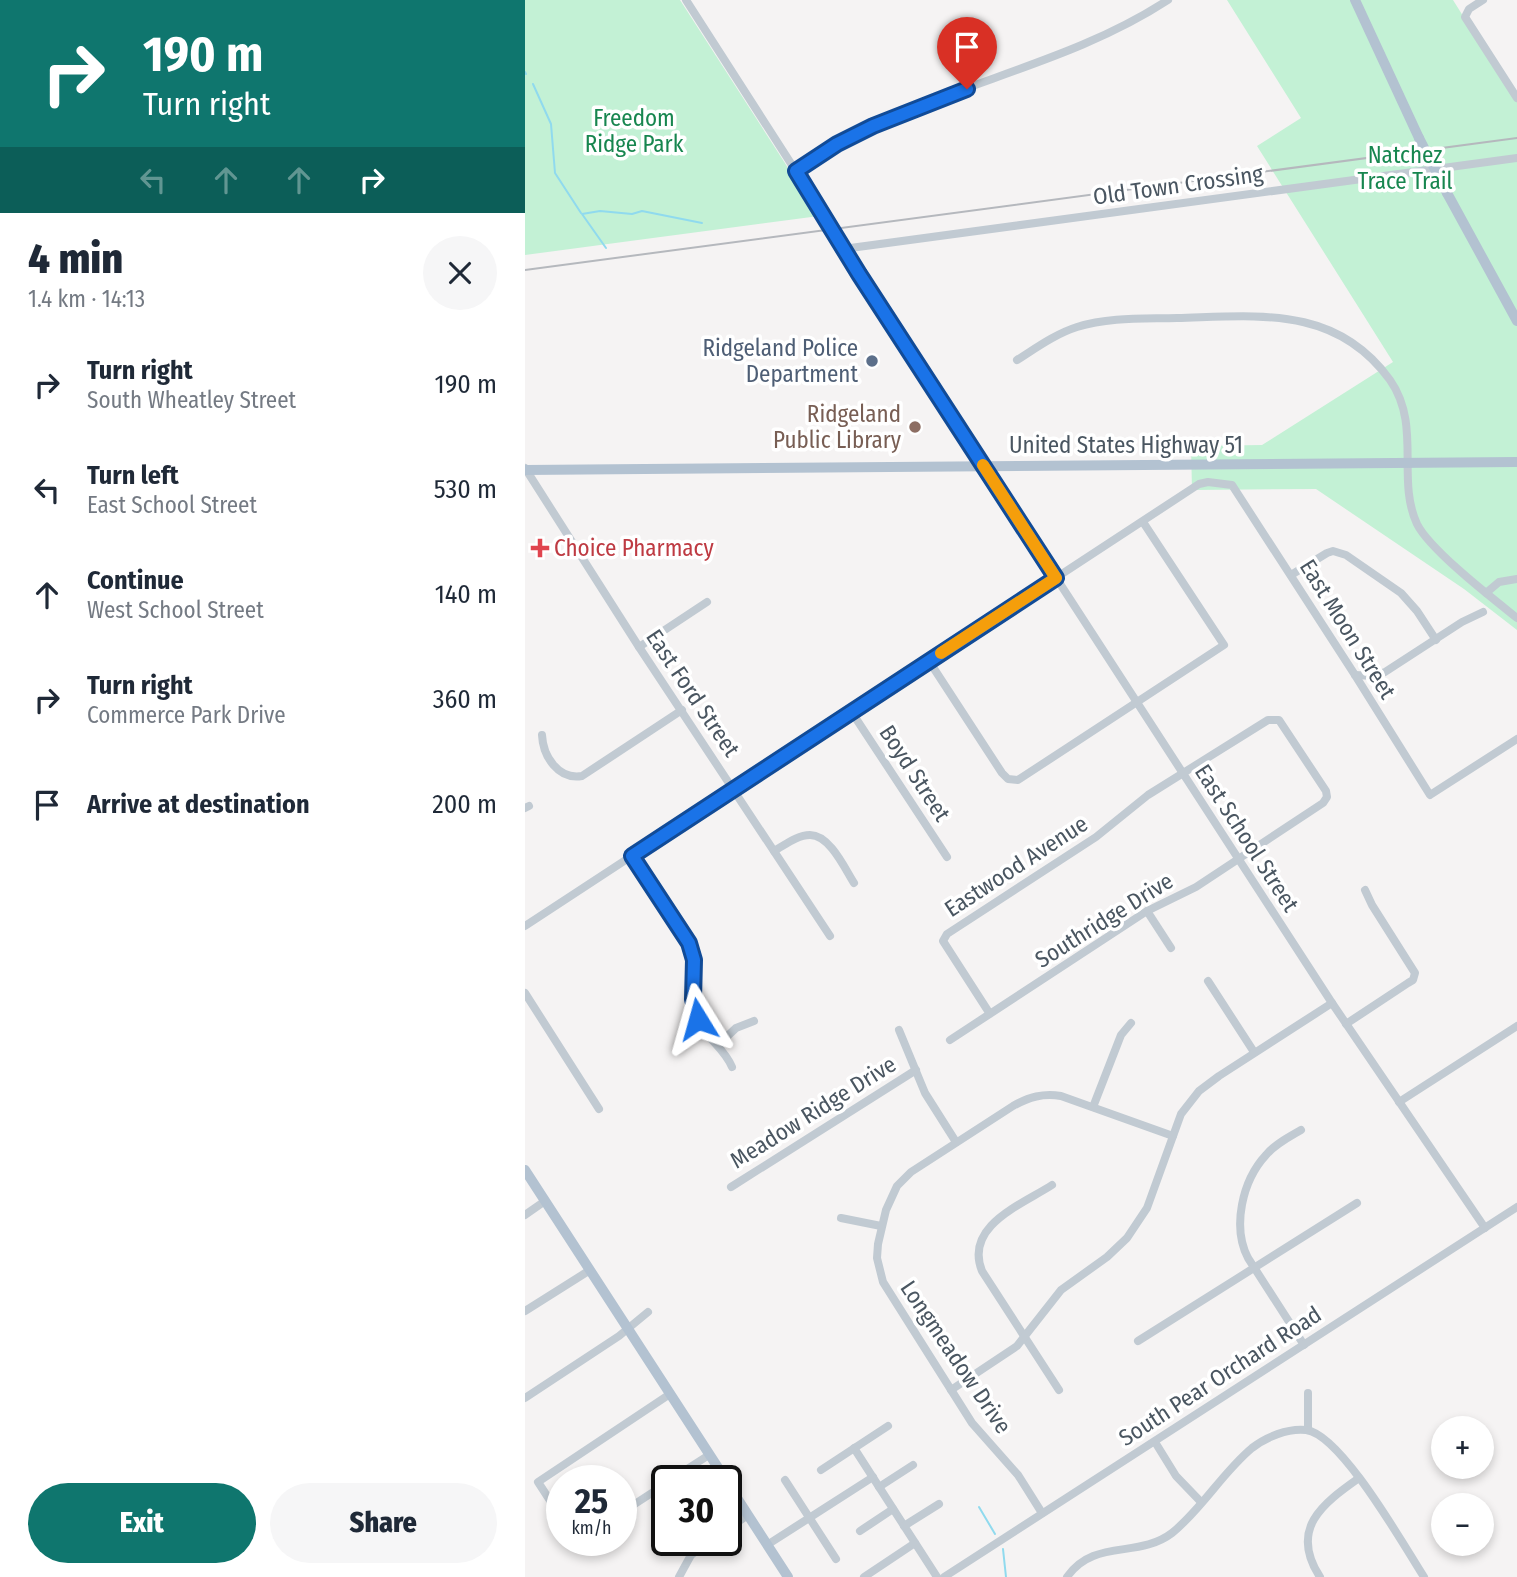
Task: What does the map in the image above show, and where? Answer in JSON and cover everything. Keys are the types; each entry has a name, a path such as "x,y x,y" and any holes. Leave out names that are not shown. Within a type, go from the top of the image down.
{"main road":[{"path":"1355,0 1419,138 1483,262 1517,321"},
{"name":"United States Highway 51","path":"525,469 1517,462"},
{"path":"525,1170 716,1465"},
{"path":"742,1506 789,1577"}],"street":[{"name":"East School Street","path":"686,0 843,249 1238,859 1485,1228"},
{"path":"796,171 837,144 886,120 1088,43 1168,0"},
{"path":"1483,0 1466,12 1465,17 1517,98"},
{"name":"Old Town Crossing","path":"843,249 1517,158"},
{"path":"1017,360 1065,331 1107,320 1263,315 1308,322 1329,329 1352,343 1376,364 1390,380 1402,404 1409,438 1411,504 1421,531 1486,593 1517,618"},
{"name":"East Ford Street","path":"525,469 830,936"},
{"name":"East Moon Street","path":"1143,522 1199,484 1208,482 1232,485 1430,795 1517,739"},
{"path":"525,926 851,710 1143,522 1224,646 1018,780 1008,779 929,661"},
{"path":"1291,575 1327,553 1333,551 1346,555 1401,593 1436,640"},
{"path":"1486,593 1499,582 1517,579"},
{"path":"639,647 707,603"},
{"path":"1355,675 1374,676 1385,672 1461,622 1483,612"},
{"path":"542,735 543,748 555,767 568,776 582,776 682,710"},
{"name":"Boyd Street","path":"851,710 947,857"},
{"name":"Southridge Drive","path":"990,1014 1147,911 1196,887 1323,803 1327,797 1326,791 1276,718 1268,720 1183,774"},
{"name":"Eastwood Avenue","path":"990,1014 943,942 944,937 1096,837 1148,795 1183,774"},
{"path":"774,851 797,838 811,835 820,838 854,883"},
{"path":"632,856 689,943 694,960 693,999 698,1019 725,1052 732,1067"},
{"path":"1346,1024 1413,980 1415,973 1365,890"},
{"path":"1147,911 1171,948"},
{"path":"1207,981 1255,1052"},
{"path":"525,993 599,1109"},
{"path":"951,1390 1004,1356 1025,1338 1061,1290 1116,1249 1133,1230 1147,1208 1181,1114 1199,1091 1332,1003"},
{"path":"950,1040 990,1014"},
{"path":"718,1045 736,1028 754,1021"},
{"path":"1093,1107 1121,1035 1131,1023"},
{"path":"1399,1102 1517,1026"},
{"path":"899,1030 925,1093 956,1142"},
{"name":"Meadow Ridge Drive","path":"731,1187 916,1070"},
{"name":"Longmeadow Drive","path":"1042,1513 1017,1475 972,1423 883,1282 877,1258 881,1226 891,1196 904,1178 956,1142 1030,1098 1041,1095 1061,1096 1173,1136"},
{"path":"1301,1130 1263,1157 1239,1214 1239,1226 1243,1247 1304,1345"},
{"path":"1052,1185 993,1223 982,1234 977,1255 982,1271 1059,1390"},
{"path":"525,1214 545,1201"},
{"path":"1138,1341 1357,1203"},
{"name":"South Pear Orchard Road","path":"944,1577 1517,1207"},
{"path":"841,1218 881,1226"},
{"path":"525,1311 590,1270"},
{"path":"525,1398 628,1329 648,1312"},
{"path":"1308,1393 1308,1430"},
{"path":"564,1465 670,1394"},
{"path":"821,1470 888,1426"},
{"path":"1067,1577 1074,1567 1090,1556 1107,1550 1136,1547 1167,1536 1183,1524 1255,1446 1274,1435 1308,1430 1329,1442 1346,1459 1425,1577"},
{"path":"1155,1442 1176,1476 1201,1502"},
{"path":"854,1448 937,1577"},
{"path":"694,1465 709,1455"},
{"path":"879,1487 913,1465"},
{"path":"546,1477 538,1482 546,1494"},
{"path":"767,1545 873,1477"},
{"path":"1320,1577 1314,1568 1309,1549 1309,1531 1316,1515 1328,1500 1359,1478"},
{"path":"785,1480 836,1559"},
{"path":"904,1526 939,1504"},
{"path":"860,1531 893,1509"},
{"path":"742,1519 748,1515"},
{"path":"863,1577 915,1543"},
{"path":"679,1577 690,1556"}],"green space":[{"name":"Freedom Ridge Park","path":"525,0 680,0 819,216 525,255"},
{"name":"Natchez Trace Trail","path":"1227,0 1453,0 1517,102 1517,630 1464,589 1316,489 1192,490 1191,446 1262,445 1393,362 1257,146 1301,118"}],"waterway":[{"path":"533,84 551,124 555,173 581,213"},
{"path":"606,248 582,214 600,211 632,214 642,211 702,223"},
{"path":"979,1507 995,1534"},
{"path":"1003,1549 1006,1577"}],"railway":[{"path":"525,270 1517,138"}],"slow traffic":[{"path":"941,653 1056,578 983,465"}],"place":[{"name":"Ridgeland Police Department","path":"872,361"},
{"name":"Ridgeland Public Library","path":"915,427"},
{"name":"Choice Pharmacy","path":"540,548"}],"route":[{"path":"698,1019 693,999 694,960 689,943 632,856 1056,578 859,274 796,171 837,144 873,126 967,89"}]}
